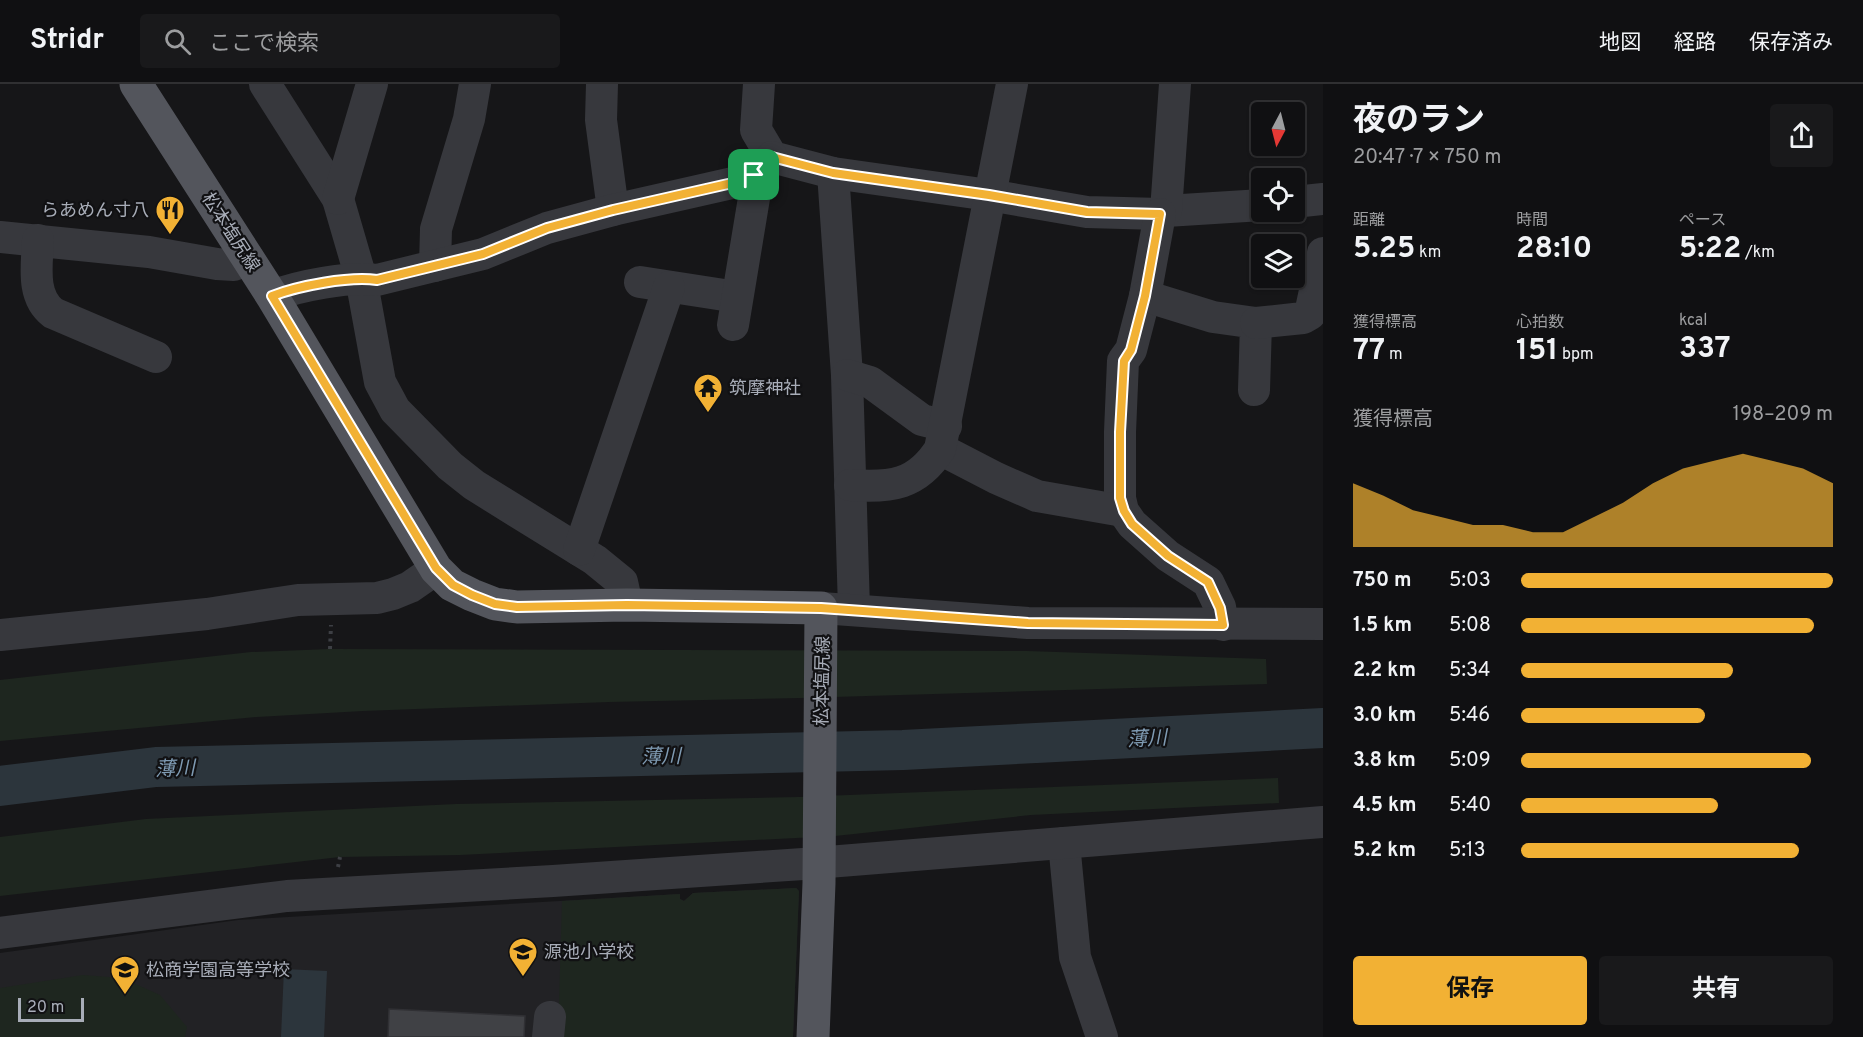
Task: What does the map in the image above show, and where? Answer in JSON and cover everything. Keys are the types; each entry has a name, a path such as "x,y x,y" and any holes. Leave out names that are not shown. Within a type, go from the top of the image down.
{"main road":[{"name":"松本塩尻線","path":"136,84 272,296 436,568 453,585 495,604 517,607 627,605 822,622 820,852 813,1037"}],"street":[{"path":"265,84 338,199 361,278 380,382 395,410 450,466 474,485 595,560 622,582 627,605"},
{"path":"338,199 372,84"},
{"path":"435,266 436,229 469,119 475,84"},
{"path":"602,84 601,120 613,210"},
{"path":"579,550 638,400 655,284 735,311 756,186 763,166 756,130 759,84"},
{"path":"850,485 881,487 914,477 932,462 943,437 1012,84"},
{"path":"1175,84 1163,212 1131,350 1124,361 1120,432 1120,498 1124,511 1132,524 1168,556 1208,582 1220,608 1223,625"},
{"path":"272,296 285,291 361,278 377,280 483,254 547,228 613,210 750,179 763,166"},
{"path":"763,166 833,173 989,195 1087,212 1163,212 1251,206"},
{"path":"833,173 847,375 854,609"},
{"path":"1305,201 1323,199"},
{"path":"0,237 149,252 234,265 248,258"},
{"path":"38,240 39,296 45,307 53,313 156,357"},
{"path":"1145,296 1213,316 1256,323 1303,318 1310,314 1323,253"},
{"path":"1254,390 1256,323"},
{"path":"847,375 870,382 996,478 1037,496 1124,511"},
{"path":"0,635 207,614 298,600 377,598 410,587 436,568"},
{"path":"822,622 854,609 1028,623 1323,624"},
{"path":"0,933 287,896 542,882 820,852 1064,843 1323,822"},
{"path":"1064,843 1075,957 1102,1037"}],"path":[{"path":"330,649 331,621"}],"shaded area":[{"path":"330,649 1027,651 1266,659 1267,684 363,711 257,717 0,741 0,680 251,652"},
{"path":"1278,778 1279,803 1031,815 835,836 460,855 340,857 0,896 0,837 146,819 456,804 799,797"},
{"name":"源池小学校","path":"796,888 799,891 793,1037 0,1037 0,953 238,920 680,894 680,899 684,901 693,893"},
{"path":"796,888 799,891 793,1037 558,1037 562,901 680,894 680,899 684,901 693,893"},
{"path":"284,969 327,971 324,1037 281,1037"},
{"path":"83,975 122,978 160,995 187,1027 185,1037 0,1037 0,988"}],"building":[{"path":"389,1009 525,1016 524,1037 388,1037"}],"waterway":[{"name":"薄川","path":"0,786 156,767 903,750 1323,728"}],"place":[{"name":"らあめん寸八","path":"170,236"},
{"name":"筑摩神社","path":"708,414"},
{"name":"源池小学校","path":"523,978"},
{"name":"松商学園高等学校","path":"125,996"}],"route":[{"path":"772,157 833,173 989,195 1087,212 1160,214 1145,296 1131,350 1124,361 1120,432 1120,498 1124,511 1132,524 1168,556 1208,582 1220,608 1223,625 1028,623 821,608 627,605 517,607 495,604 453,585 436,568 272,296 285,291 361,278 377,280 483,254 547,228 613,210 750,179 754,175 772,157"}]}
